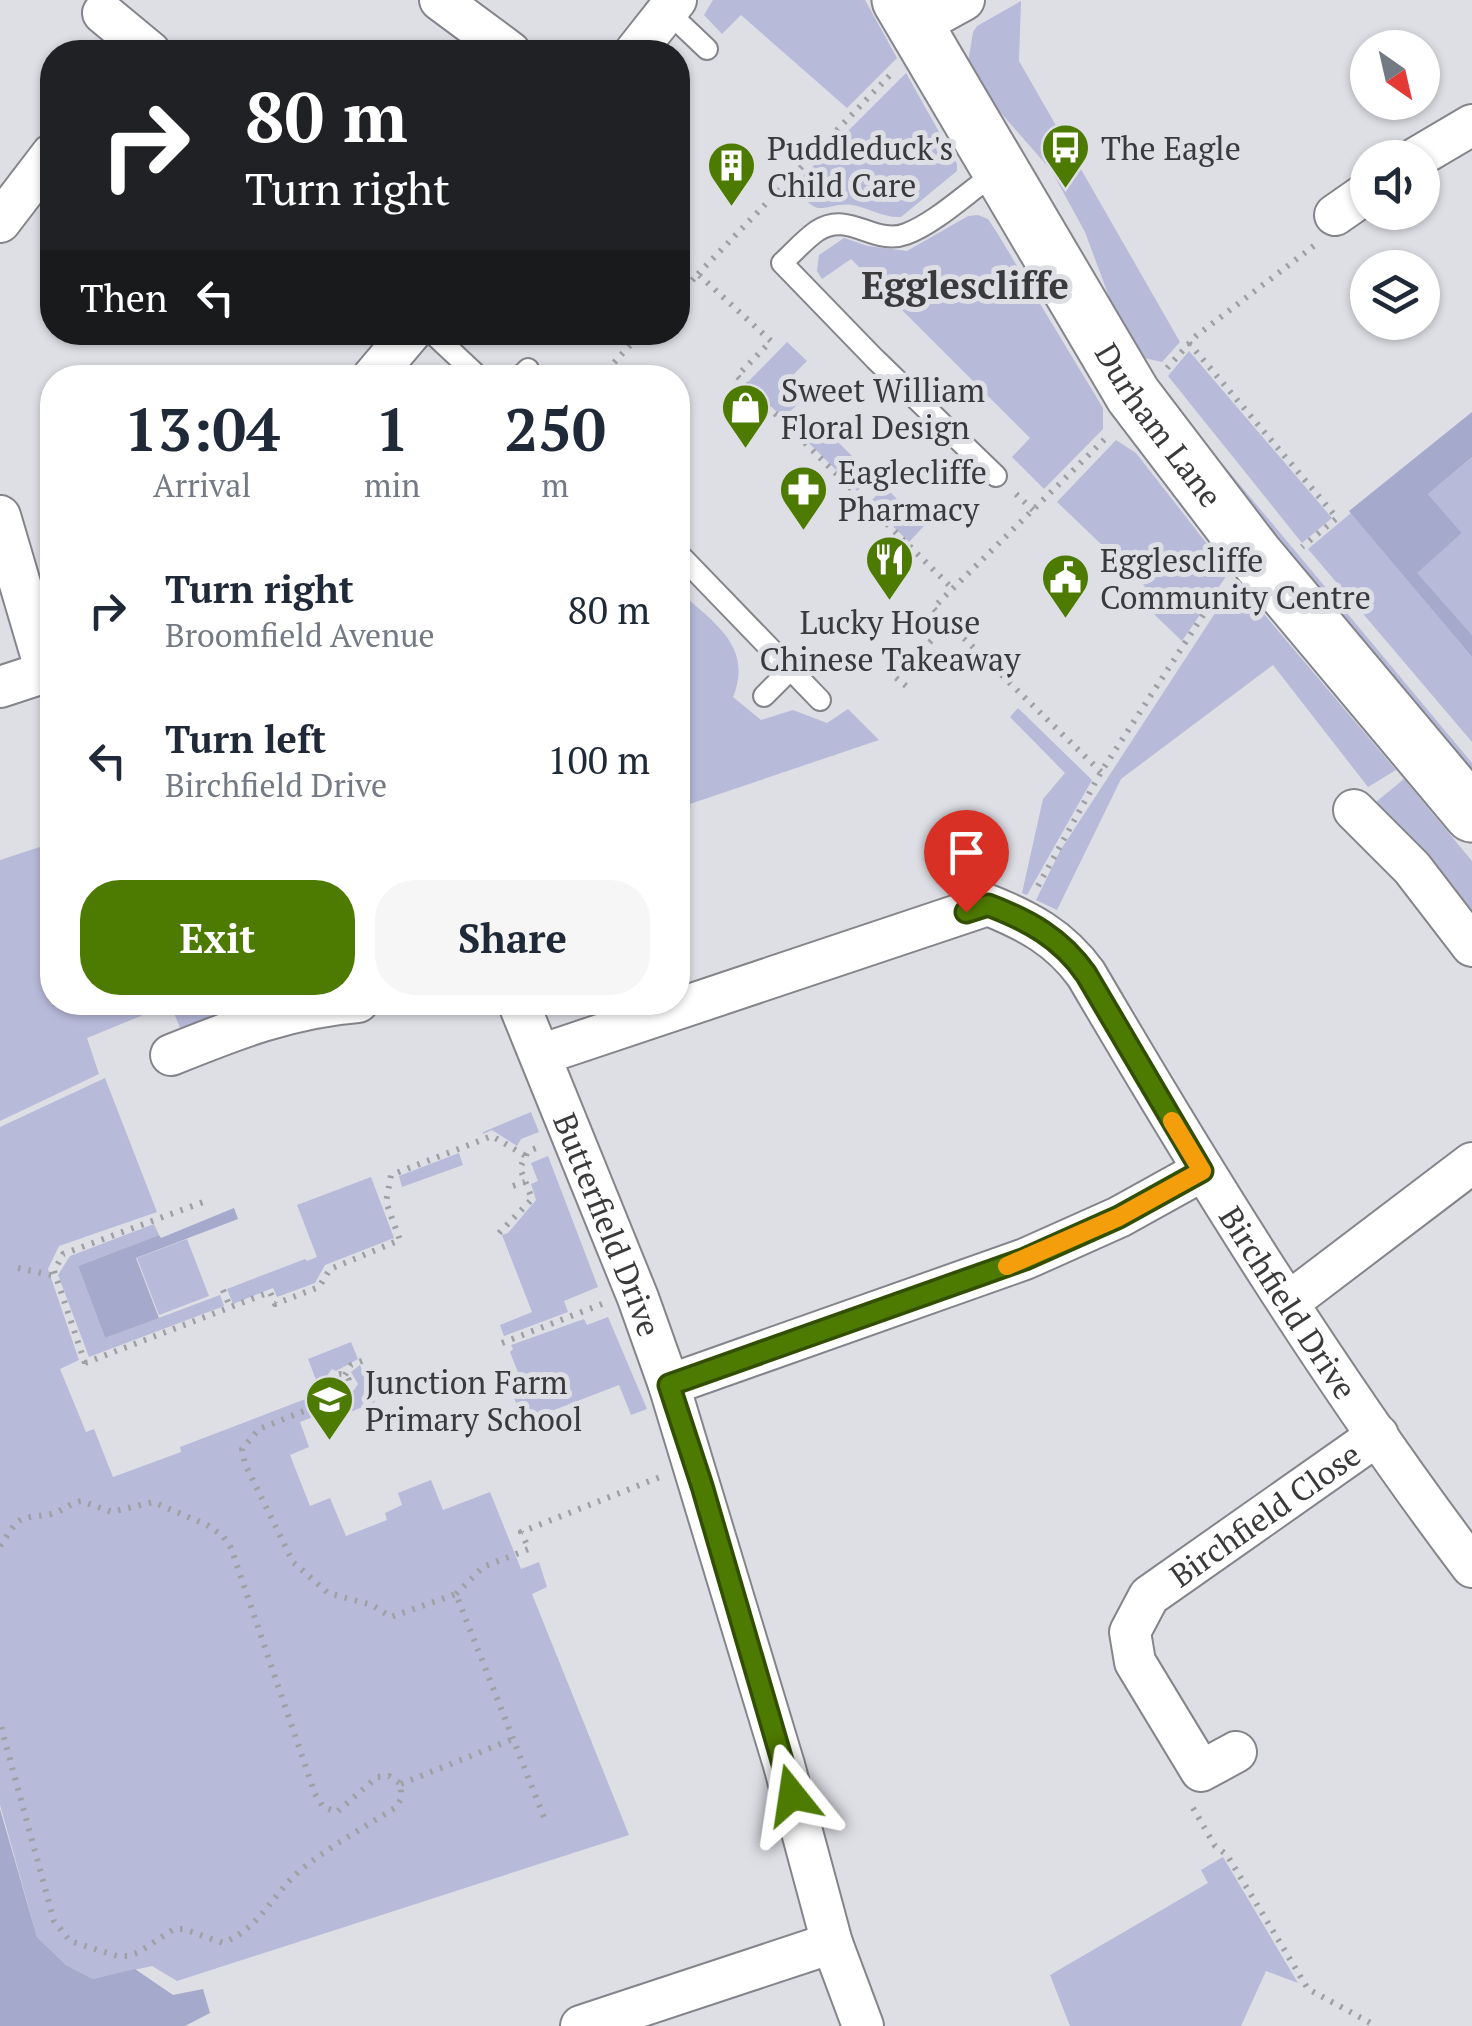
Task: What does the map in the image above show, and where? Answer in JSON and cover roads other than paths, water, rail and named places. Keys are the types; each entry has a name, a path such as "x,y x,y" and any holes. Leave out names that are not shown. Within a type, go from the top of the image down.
{"street":[{"path":"440,0 494,40"},
{"path":"907,29 964,0"},
{"path":"644,40 672,6"},
{"path":"103,13 132,40"},
{"name":"Durham Lane","path":"907,29 1133,395 1185,466 1472,814"},
{"path":"1440,143 1472,124"},
{"path":"0,222 40,170"},
{"path":"1335,215 1350,205"},
{"path":"383,365 400,345"},
{"path":"0,516 40,643"},
{"path":"0,687 40,674"},
{"path":"1354,810 1412,868 1472,946"},
{"name":"Birchfield Drive","path":"690,1005 988,905 1042,930 1076,960 1202,1171 1472,1567"},
{"path":"170,1056 262,1015"},
{"name":"Butterfield Drive","path":"523,1015 638,1298 669,1385 784,1765 832,1943 863,2026"},
{"name":"Birchfield Drive","path":"540,1055 659,1015"},
{"path":"1289,1302 1472,1162"},
{"path":"669,1385 1025,1259 1119,1217 1202,1171"},
{"name":"Birchfield Close","path":"1236,1752 1201,1771 1135,1662 1130,1632 1149,1596 1378,1434"},
{"path":"581,2026 832,1943"}],"lane":[{"path":"672,6 708,49"},
{"path":"996,476 782,263 828,226 851,224 882,236 909,233 998,171"},
{"path":"444,345 466,365"},
{"path":"690,565 820,700"},
{"path":"764,696 789,671"}],"place":[{"name":"The Eagle","path":"1066,190"},
{"name":"Puddleduck's Child Care","path":"732,208"},
{"name":"Sweet William Floral Design","path":"746,450"},
{"name":"Eaglecliffe Pharmacy","path":"803,532"},
{"name":"Lucky House Chinese Takeaway","path":"890,602"},
{"name":"Egglescliffe Community Centre","path":"1065,620"},
{"name":"Junction Farm Primary School","path":"330,1442"}],"district":[{"name":"Egglescliffe","path":"965,285"}]}
